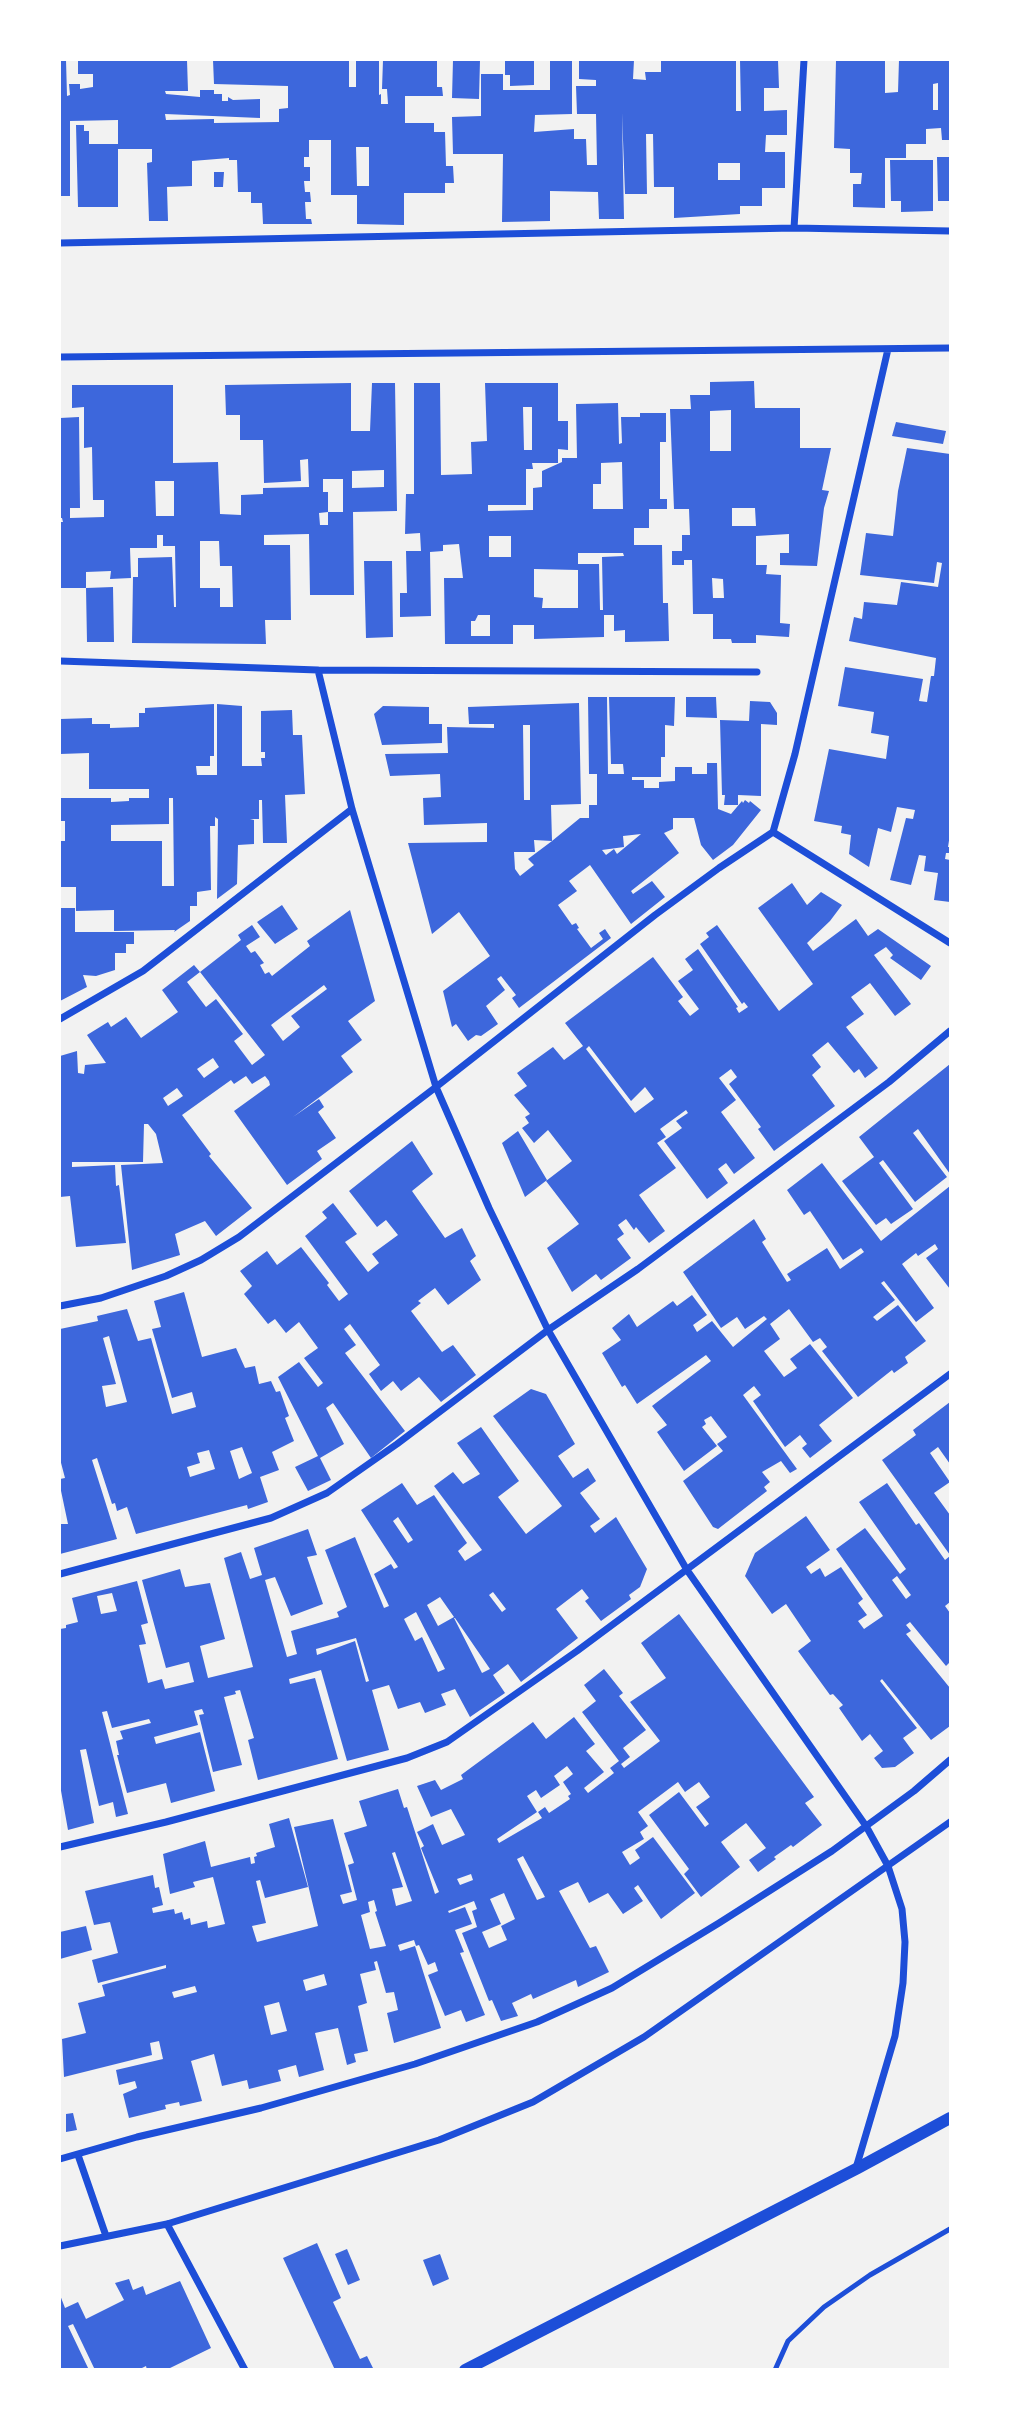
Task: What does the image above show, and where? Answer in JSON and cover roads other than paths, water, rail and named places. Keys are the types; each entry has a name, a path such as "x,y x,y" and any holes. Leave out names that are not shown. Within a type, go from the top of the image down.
{"street":[{"path":"794,228 804,60"},
{"path":"60,243 794,228 950,231"},
{"path":"60,357 950,348"},
{"path":"60,1306 101,1298 166,1276 201,1260 239,1237 656,915 773,832 795,754 888,349"},
{"path":"60,661 318,670 757,672"},
{"path":"318,670 352,809 436,1087 489,1208 548,1330 687,1570 866,1826 888,1866 902,1909 905,1942 903,1983 895,2036 856,2169"},
{"path":"60,1019 143,971 352,809"},
{"path":"773,832 950,943"},
{"path":"60,1574 271,1518 327,1493 397,1444 548,1330 649,1261 889,1082 950,1031"},
{"path":"60,1847 407,1758 447,1742 577,1651 950,1374"},
{"path":"60,2160 137,2137 261,2108 415,2064 537,2022 612,1988 730,1916 866,1826 950,1760"},
{"path":"60,2246 167,2224 439,2140 533,2102 644,2037 950,1822"},
{"path":"465,2370 950,2118"},
{"path":"78,2155 106,2236"},
{"path":"167,2224 245,2370"}],"lane":[{"path":"775,2370 788,2341 824,2307 870,2275 950,2229"}]}
